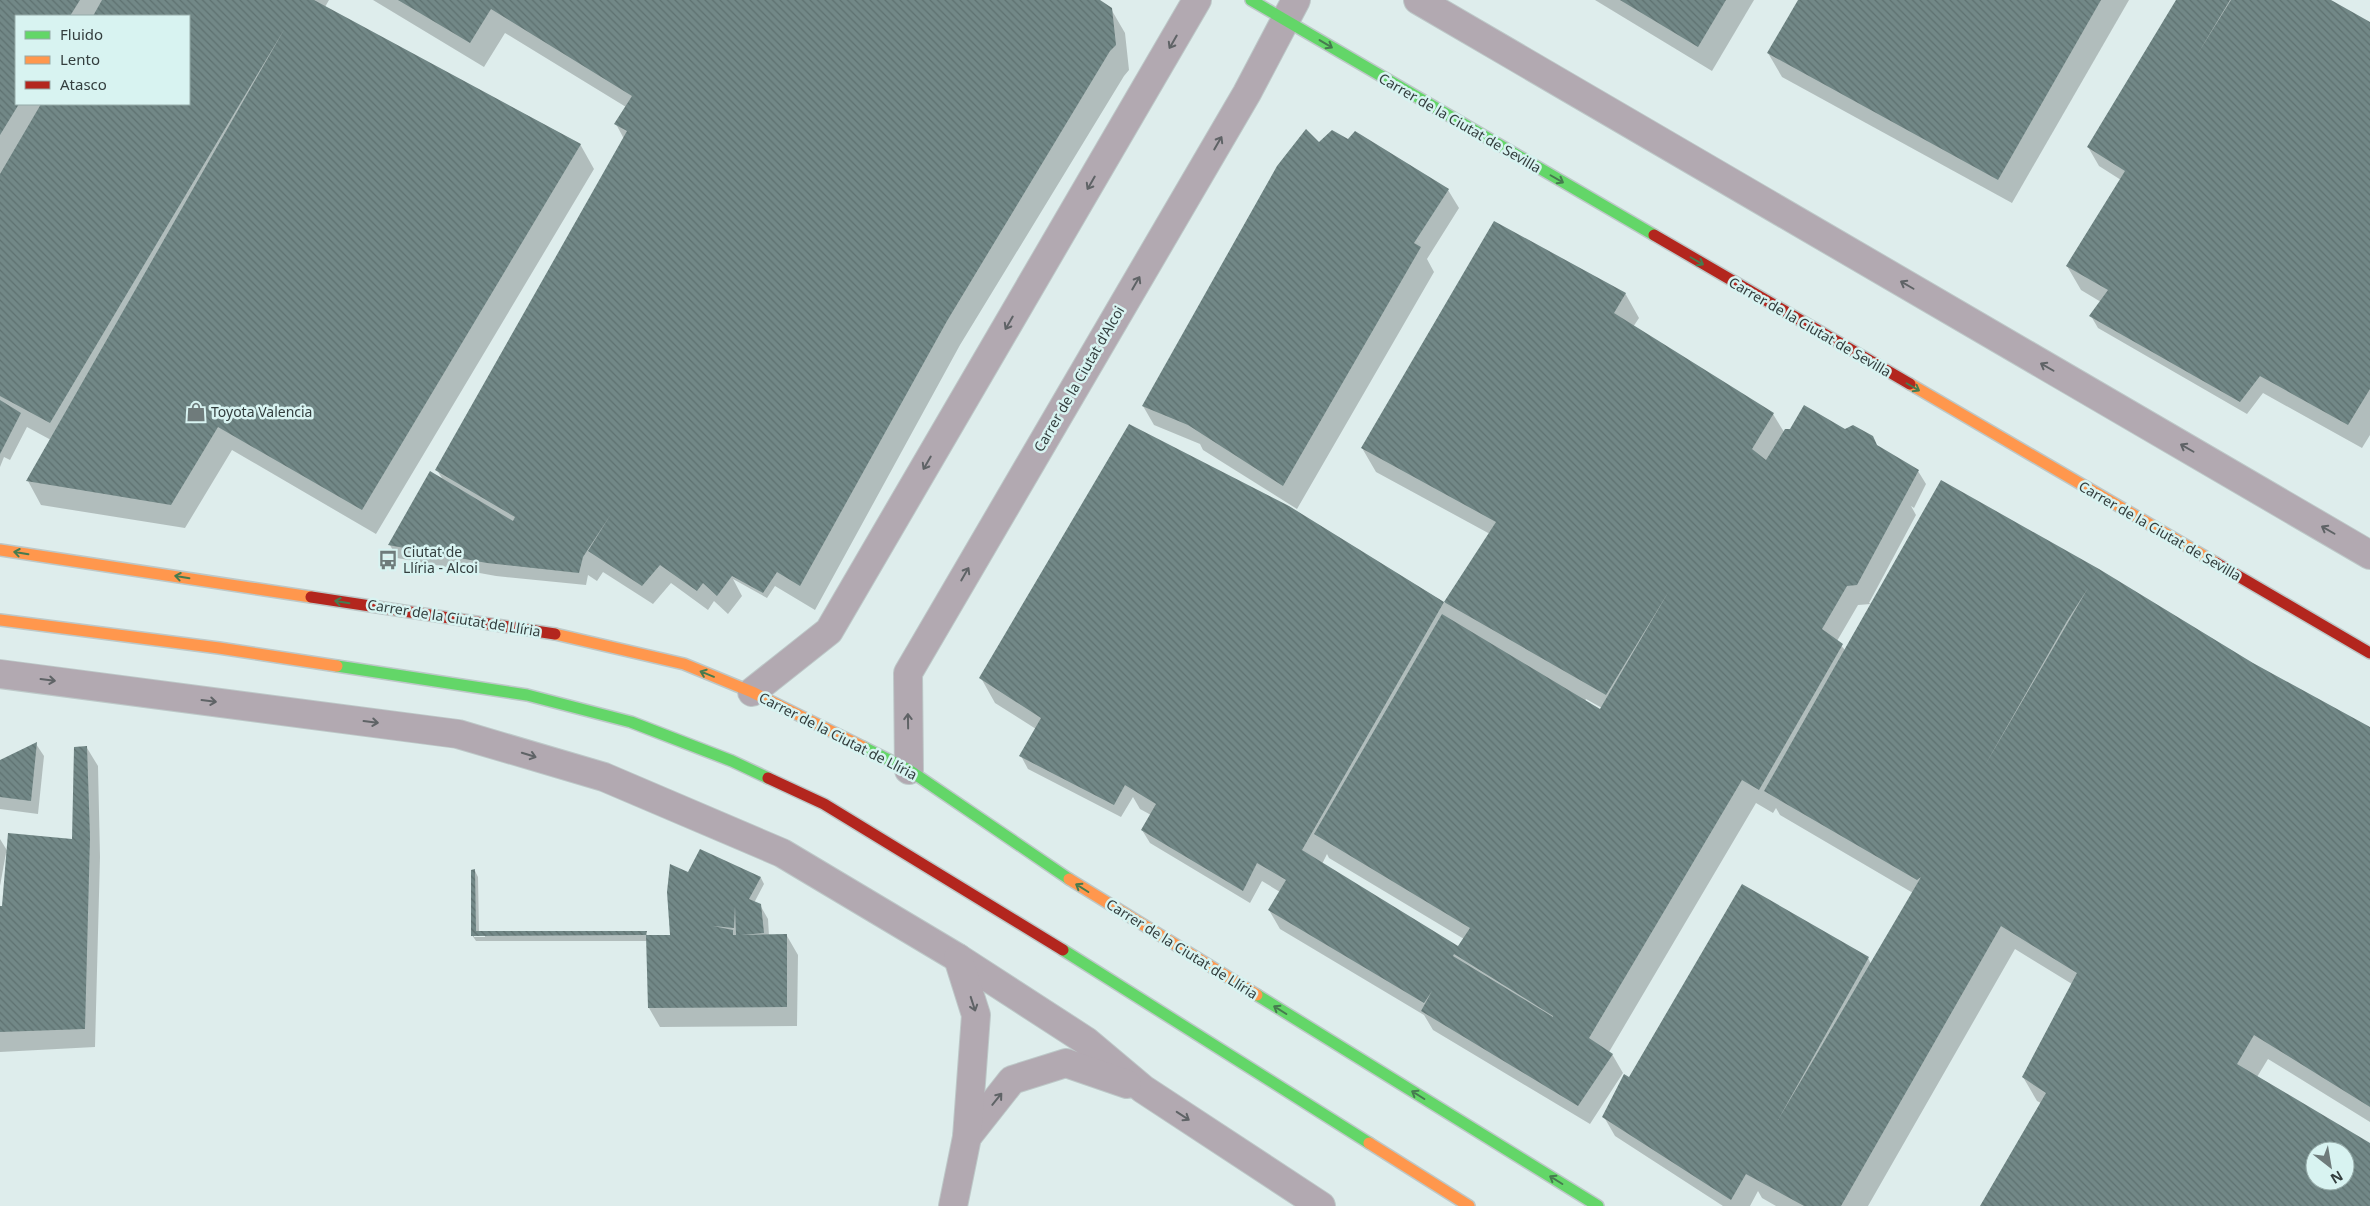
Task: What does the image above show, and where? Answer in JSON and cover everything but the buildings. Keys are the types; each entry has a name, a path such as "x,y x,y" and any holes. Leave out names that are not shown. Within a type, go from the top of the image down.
{"street":[{"path":"752,692 829,631 1198,0"},
{"name":"Carrer de la Ciutat de Sevilla","path":"1251,0 1290,10 2370,653"},
{"path":"1418,0 2370,555"},
{"name":"Carrer de la Ciutat d'Alcoi","path":"909,770 908,673 1247,93 1290,10"},
{"name":"Carrer de la Ciutat de Llíria","path":"0,550 546,632 684,664 752,692 909,770 1042,863 1598,1206"},
{"path":"0,620 219,648 527,695 631,722 732,761 824,804 1015,920 1469,1206"},
{"path":"0,674 458,734 604,777 782,853 958,958 1086,1041 1143,1089 1322,1206"},
{"path":"953,1206 967,1137 976,1015 958,958"},
{"path":"967,1137 1012,1080 1066,1063 1143,1089"}],"traffic: fast":[{"path":"1251,0 1654,235"},
{"path":"337,666 527,695 631,722 732,761 768,778"},
{"path":"863,747 909,770 1069,879"},
{"path":"1063,950 1369,1143"},
{"path":"1257,995 1598,1206"}],"traffic: slow":[{"path":"1910,384 2216,563"},
{"path":"0,550 311,597"},
{"path":"0,620 219,648 337,666"},
{"path":"555,634 684,664 752,692 863,747"},
{"path":"1069,879 1257,995"},
{"path":"1369,1143 1469,1206"}],"traffic: jam":[{"path":"1654,235 1910,384"},
{"path":"2216,563 2370,653"},
{"path":"311,597 555,634"},
{"path":"768,778 824,804 1063,950"}],"place":[{"name":"Toyota Valencia","path":"196,412"},
{"name":"Ciutat de Llíria - Alcoi","path":"388,560"}]}
